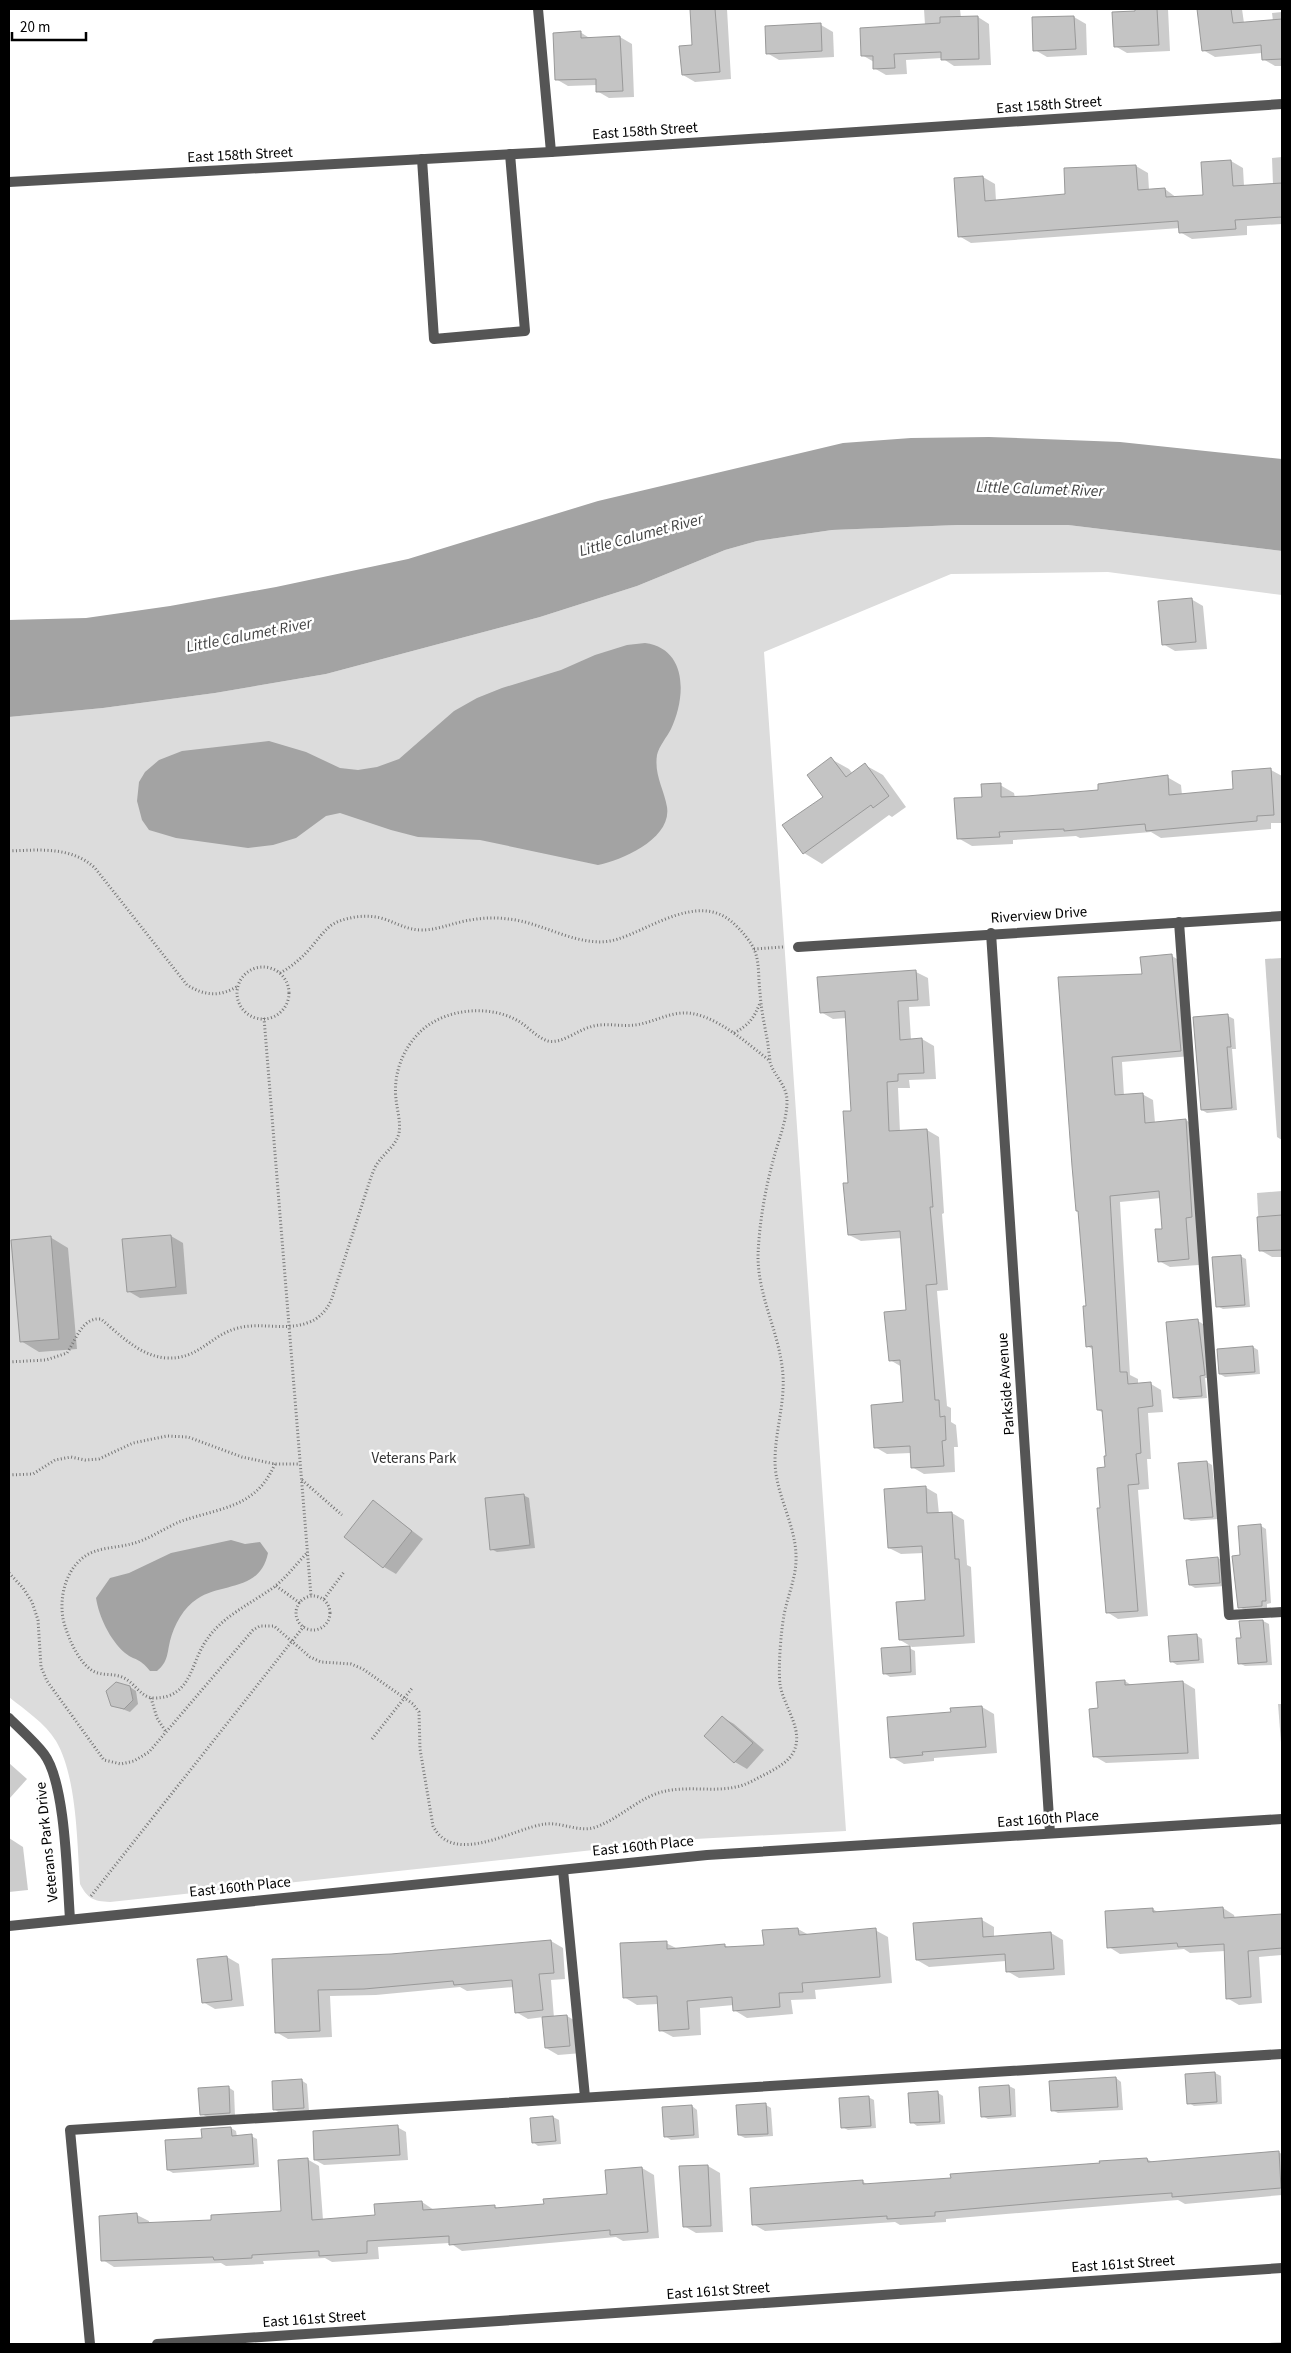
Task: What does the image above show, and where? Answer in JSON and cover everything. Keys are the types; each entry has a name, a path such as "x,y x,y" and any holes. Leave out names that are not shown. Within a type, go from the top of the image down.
{"street":[{"path":"538,9 551,152"},
{"name":"East 158th Street","path":"9,182 422,160 1282,104"},
{"path":"422,160 434,339 525,331 510,154"},
{"name":"Riverview Drive","path":"798,947 991,933 1282,916"},
{"path":"1180,922 1230,1615 1282,1612"},
{"name":"Parkside Avenue","path":"991,933 1050,1834"},
{"name":"Veterans Park Drive","path":"9,1718 45,1754 54,1773 60,1803 70,1919"},
{"name":"East 160th Place","path":"9,1926 707,1855 1282,1819"},
{"path":"563,1870 585,2098"},
{"path":"90,2344 70,2130 1282,2054"},
{"name":"East 161st Street","path":"157,2344 1282,2268"}],"path":[{"path":"9,851 44,850 69,853 84,858 95,868 187,986 198,991 220,995 238,986"},
{"path":"9,1573 28,1595 38,1620 41,1667 46,1681 104,1760 121,1764 134,1761 149,1752 252,1630 260,1626 274,1626 310,1657 321,1662 352,1664 363,1668 413,1704 419,1712 420,1749 433,1826 437,1834 444,1839 458,1844 474,1844 496,1840 542,1824 557,1823 585,1829 594,1828 640,1801 664,1791 734,1788 748,1783 782,1766 795,1749 795,1726 779,1681 784,1615 794,1577 796,1556 793,1536 775,1467 784,1387 783,1369 779,1343 764,1302 758,1254 771,1167 785,1116 787,1097 783,1084 770,1061 760,1002 757,959 754,949 743,933 729,919 716,912 682,913 621,938 598,942 509,918 469,920 433,930 410,930 380,918 366,916 338,921 326,927 312,947 292,966 280,973"},
{"path":"754,949 798,947"},
{"path":"255,968 273,968 280,973 289,988 286,1005 273,1017 264,1018 249,1014 243,1009 238,994 238,986 242,978 255,968"},
{"path":"734,1033 747,1026 754,1018 760,1002"},
{"path":"9,1362 46,1360 67,1353 81,1328 96,1318 102,1319 132,1345 150,1355 182,1358 196,1353 237,1328 289,1327 305,1324 324,1313 331,1301 371,1177 377,1164 396,1141 399,1132 396,1079 408,1046 422,1030 447,1017 462,1012 485,1010 519,1021 549,1041 561,1040 593,1026 606,1024 622,1027 637,1025 680,1013 699,1015 734,1033 770,1061"},
{"path":"264,1018 311,1596"},
{"path":"9,1475 33,1474 55,1460 71,1457 85,1460 99,1459 133,1443 167,1436 188,1437 242,1457 275,1464 300,1464"},
{"path":"275,1464 268,1479 248,1498 177,1523 130,1544 114,1546 85,1556 66,1579 63,1596 63,1622 69,1640 90,1670 100,1674 123,1677 141,1693 150,1698 164,1698 180,1689 193,1670 199,1652 208,1636 224,1622 276,1586 308,1552"},
{"path":"302,1480 342,1515"},
{"path":"324,1599 344,1572"},
{"path":"276,1586 300,1603"},
{"path":"311,1596 324,1599 329,1606 328,1621 320,1628 314,1630 304,1626 297,1616 300,1603 311,1596"},
{"path":"92,1896 304,1626"},
{"path":"372,1739 413,1687"},
{"path":"150,1698 157,1718 166,1732"}],"green space":[{"name":"Veterans Park","path":"957,525 1068,525 1282,551 1282,595 1108,572 951,574 764,652 846,1831 695,1839 110,1902 92,1898 80,1884 75,1810 63,1756 56,1741 46,1728 9,1697 9,717 103,708 215,693 326,674 540,617 637,586 725,550 757,541 832,530"}],"water":[{"name":"Little Calumet River","path":"989,437 1120,442 1282,459 1282,551 1068,525 957,525 832,530 757,541 725,550 637,586 540,617 326,674 215,693 103,708 9,717 9,620 86,618 170,606 276,587 408,559 598,501 843,443 911,438"},
{"path":"645,643 659,647 669,654 676,664 680,676 681,689 676,716 671,729 661,745 656,762 666,800 666,818 662,828 654,838 644,846 620,858 598,865 480,840 418,837 340,813 326,816 296,838 273,845 248,848 176,838 149,830 142,820 137,801 139,782 145,772 159,760 182,751 269,741 306,752 340,768 358,770 377,767 399,759 454,711 477,698 502,688 561,670 595,655 627,645"},
{"path":"231,1540 245,1544 260,1542 268,1553 264,1565 257,1574 249,1580 207,1594 192,1602 180,1617 174,1629 166,1658 161,1668 157,1671 150,1671 143,1663 125,1653 106,1628 96,1598 110,1578 129,1573 171,1553"}],"building":[{"path":"690,9 715,9 720,72 682,75 679,46 692,45"},
{"path":"1135,9 1157,9 1159,45 1114,47 1112,12 1135,11"},
{"path":"1197,9 1231,9 1233,23 1282,19 1282,59 1262,60 1261,45 1202,51"},
{"path":"978,16 979,59 941,60 941,52 894,54 895,68 873,69 873,56 861,56 860,28 940,23 940,17"},
{"path":"1074,16 1076,49 1033,51 1032,17"},
{"path":"821,23 822,51 766,54 765,26"},
{"path":"581,31 581,38 620,36 623,91 596,92 596,79 555,80 553,33"},
{"path":"1231,160 1233,186 1282,183 1282,217 1235,220 1236,229 1179,233 1178,221 958,237 954,178 983,176 985,201 1065,194 1064,168 1136,165 1138,190 1165,188 1166,197 1203,195 1201,162"},
{"path":"1192,598 1196,642 1162,645 1158,601"},
{"path":"831,757 846,777 865,763 889,796 873,808 871,805 803,854 782,825 823,797 807,775"},
{"path":"1271,768 1274,815 1257,816 1257,821 1146,831 1145,824 1064,831 1064,829 999,832 1000,837 957,839 954,798 982,797 981,784 1001,783 1001,797 1027,796 1098,790 1098,784 1168,775 1169,795 1233,789 1232,771"},
{"path":"1172,954 1181,1051 1112,1057 1115,1095 1143,1093 1145,1123 1186,1119 1192,1217 1186,1218 1189,1259 1158,1262 1155,1229 1162,1229 1159,1191 1110,1196 1120,1372 1127,1372 1128,1384 1151,1382 1153,1406 1138,1408 1141,1453 1136,1454 1139,1484 1128,1485 1138,1611 1106,1613 1097,1508 1100,1508 1097,1468 1105,1467 1104,1456 1106,1456 1102,1410 1097,1410 1092,1346 1086,1347 1083,1306 1086,1306 1072,1166 1058,977 1142,974 1140,957"},
{"path":"916,970 918,1000 898,1001 900,1040 922,1038 924,1073 898,1074 898,1081 887,1082 889,1131 927,1129 933,1207 930,1207 937,1284 926,1285 935,1400 939,1400 940,1417 945,1416 946,1440 942,1441 944,1466 911,1468 910,1446 874,1448 871,1405 903,1402 900,1360 889,1361 884,1312 906,1310 900,1231 848,1235 843,1183 848,1183 843,1111 851,1111 845,1011 820,1013 817,977"},
{"path":"1228,1014 1231,1047 1227,1047 1232,1108 1201,1110 1193,1017"},
{"path":"1282,1215 1282,1250 1259,1251 1257,1217"},
{"path":"171,1235 176,1287 127,1292 122,1239"},
{"path":"51,1236 59,1339 20,1342 11,1240"},
{"path":"1241,1255 1245,1305 1216,1307 1212,1257"},
{"path":"1198,1319 1205,1375 1200,1376 1202,1396 1173,1398 1166,1322"},
{"path":"1253,1346 1255,1372 1219,1374 1217,1349"},
{"path":"1207,1461 1213,1517 1184,1519 1178,1463"},
{"path":"926,1486 927,1513 952,1512 955,1559 959,1559 964,1636 899,1640 896,1602 925,1600 922,1546 888,1548 884,1489"},
{"path":"524,1494 530,1545 490,1550 485,1498"},
{"path":"373,1500 412,1531 383,1568 344,1537"},
{"path":"1261,1524 1266,1601 1262,1601 1262,1606 1238,1608 1232,1556 1240,1555 1238,1526"},
{"path":"1218,1557 1220,1583 1189,1585 1186,1560"},
{"path":"1263,1620 1267,1662 1238,1664 1236,1638 1241,1638 1239,1621"},
{"path":"1197,1634 1199,1660 1170,1662 1168,1636"},
{"path":"910,1646 911,1672 883,1674 881,1648"},
{"path":"1125,1680 1125,1685 1183,1681 1188,1753 1093,1757 1089,1709 1098,1708 1096,1682"},
{"path":"116,1682 130,1686 133,1700 124,1709 111,1706 106,1691"},
{"path":"982,1706 986,1747 922,1752 923,1755 890,1758 887,1717 951,1712 950,1708"},
{"path":"722,1716 753,1743 734,1763 704,1736"},
{"path":"1223,1907 1224,1918 1282,1914 1282,1948 1248,1951 1251,1997 1226,1999 1224,1944 1178,1947 1177,1943 1107,1948 1105,1911 1153,1908 1153,1912"},
{"path":"982,1918 983,1937 1051,1932 1054,1969 1006,1972 1005,1954 916,1960 913,1923"},
{"path":"798,1928 799,1935 876,1928 880,1977 802,1983 803,1992 779,1993 780,2007 733,2011 732,1997 687,2001 689,2029 659,2031 657,1996 623,1998 620,1943 667,1941 667,1949 725,1944 725,1947 764,1945 762,1930"},
{"path":"551,1940 554,1973 539,1974 543,2010 515,2013 512,1980 454,1985 453,1981 364,1989 318,1990 320,2031 275,2033 272,1959 391,1954"},
{"path":"227,1956 232,2000 202,2003 197,1959"},
{"path":"567,2015 570,2046 545,2048 542,2017"},
{"path":"1215,2072 1217,2102 1187,2104 1185,2074"},
{"path":"1116,2077 1118,2107 1051,2111 1049,2081"},
{"path":"302,2079 304,2108 273,2110 272,2081"},
{"path":"1009,2085 1011,2115 981,2117 979,2087"},
{"path":"229,2086 230,2113 200,2115 198,2088"},
{"path":"938,2091 940,2122 910,2123 908,2093"},
{"path":"869,2096 871,2126 841,2128 839,2098"},
{"path":"766,2103 768,2134 738,2135 736,2105"},
{"path":"692,2105 694,2135 664,2137 662,2107"},
{"path":"553,2116 556,2141 532,2143 530,2118"},
{"path":"398,2125 400,2155 314,2160 313,2131"},
{"path":"231,2127 232,2136 252,2134 254,2164 167,2170 165,2140 202,2138 201,2129"},
{"path":"1279,2151 1281,2188 1172,2197 1172,2193 1072,2200 935,2212 935,2216 887,2219 887,2216 752,2225 750,2188 863,2180 863,2184 951,2178 950,2174 1100,2163 1099,2161 1147,2158 1148,2162"},
{"path":"308,2158 312,2220 375,2215 374,2204 422,2201 423,2210 495,2205 495,2208 544,2204 543,2199 607,2194 605,2170 642,2167 648,2232 610,2235 610,2230 449,2245 449,2236 367,2241 367,2253 319,2256 319,2251 252,2255 252,2258 214,2260 213,2257 101,2261 99,2216 137,2213 138,2223 211,2220 211,2215 281,2211 278,2160"},
{"path":"708,2165 711,2226 683,2227 679,2166"}]}
